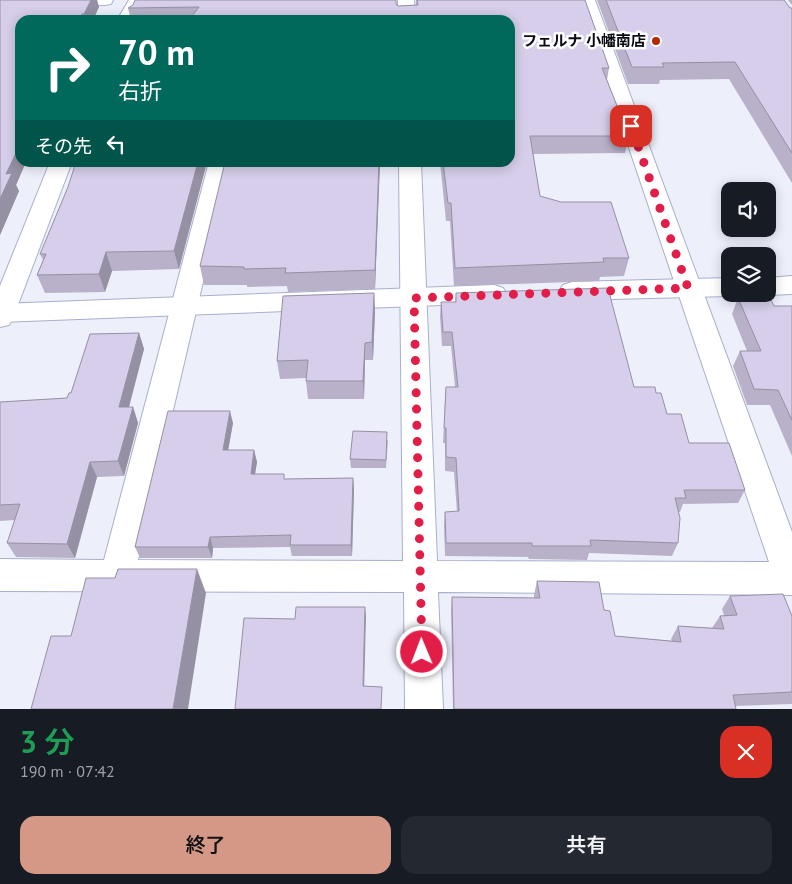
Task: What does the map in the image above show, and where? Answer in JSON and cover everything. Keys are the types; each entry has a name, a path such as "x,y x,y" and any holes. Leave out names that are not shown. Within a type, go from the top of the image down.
{"street":[{"path":"0,4 105,0"},
{"path":"128,15 136,0"},
{"path":"406,0 407,15"},
{"path":"0,575 792,579 587,0"},
{"path":"59,167 1,315 517,293"},
{"path":"117,575 219,167"},
{"path":"410,167 424,709"},
{"path":"776,286 792,285"},
{"path":"545,292 721,287"}],"building":[{"path":"0,0 91,0 82,15 15,15 15,155 6,174 12,173 0,199"},
{"path":"135,0 396,0 398,6 418,5 417,0 585,0 609,68 602,68 629,136 530,136 540,196 561,202 611,202 629,258 603,258 604,262 455,268 451,203 448,203 444,167 515,167 515,15 193,15 199,7 128,8 133,5"},
{"path":"606,0 784,0 792,8 792,153 735,62 662,63 664,67 632,67"},
{"path":"74,167 197,167 174,251 106,252 99,274 37,275 46,254 40,254"},
{"path":"224,167 379,167 375,270 285,273 286,268 244,269 244,267 200,266"},
{"path":"608,288 634,387 655,387 656,393 661,393 667,414 681,414 689,443 729,443 745,490 684,490 686,498 675,498 680,518 678,543 590,540 591,546 532,546 532,543 446,543 445,512 459,511 456,458 446,457 446,428 444,428 446,387 458,387 452,332 443,332 441,302 456,302 456,293"},
{"path":"374,293 372,342 365,343 363,381 306,381 308,360 277,361 283,296"},
{"path":"740,302 772,302 774,306 792,306 792,420 778,390 754,389 740,351 761,351"},
{"path":"139,333 119,407 133,407 118,461 90,462 67,544 7,543 20,504 0,505 0,402 67,398 69,393 71,393 90,334"},
{"path":"168,411 230,411 223,450 254,450 251,474 284,474 284,479 353,478 351,545 290,545 291,535 210,537 208,547 135,547"},
{"path":"353,431 387,432 386,460 350,459"},
{"path":"118,569 197,569 173,709 31,709 51,636 71,636 86,578 115,578"},
{"path":"537,581 599,582 604,610 610,611 615,636 681,642 678,626 724,629 720,616 737,615 730,596 783,594 792,616 792,692 733,695 736,709 454,709 452,597 540,598"},
{"path":"296,607 365,607 363,686 382,687 381,709 235,709 244,618 295,619"}],"place":[{"name":"フェルナ 小幡南店","path":"656,41"}],"route":[{"path":"422,652 414,298 688,288 631,126"}]}
